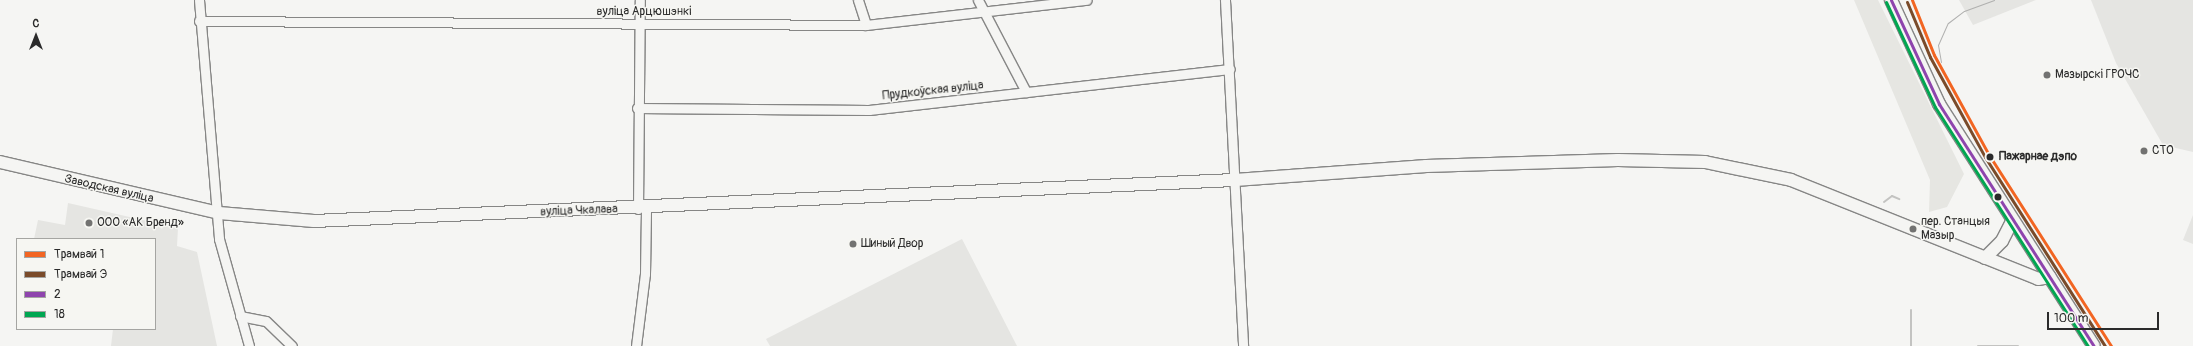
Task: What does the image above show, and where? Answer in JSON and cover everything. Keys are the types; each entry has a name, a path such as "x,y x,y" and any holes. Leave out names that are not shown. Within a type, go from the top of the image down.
{"main road":[{"path":"1891,0 1928,83 2012,221 2094,346"},
{"name":"вуліца Чкалава","path":"219,213 314,221 642,209 938,192 1235,180 1426,166 1618,160 1705,162 1790,180 2038,279 2050,277"},
{"name":"Заводская вуліца","path":"0,162 219,213"},
{"path":"1984,258 2002,241 2012,221"}],"street":[{"path":"199,0 199,21 219,213 219,239 249,346"},
{"path":"636,346 645,274 637,108 641,24 640,0"},
{"path":"858,0 866,24"},
{"path":"978,0 1026,92"},
{"name":"вуліца Арцюшэнкі","path":"199,21 866,24 984,13 1087,0"},
{"path":"1225,0 1230,69 1243,346"},
{"name":"Прудкоўская вуліца","path":"637,108 869,110 1230,69"},
{"path":"240,316 266,321 292,346"}],"shaded area":[{"path":"1854,0 1878,0 1964,174 1947,207 1929,212 1930,180"},
{"path":"1959,0 2036,0 1973,25"},
{"path":"2091,0 2193,0 2193,152 2163,145 2116,63"},
{"path":"68,203 178,228 177,246 197,252 217,346 111,346 113,330 156,330 156,238 34,238 38,220 65,225"},
{"path":"2193,215 2193,244 2183,240"},
{"path":"962,239 1017,346 770,346 766,339"}],"waterway":[{"path":"1884,202 1892,196 1899,199"},
{"path":"1911,310 1911,346"},
{"path":"1978,346 2018,346"}],"tram line":[{"name":"1","path":"1912,0 1934,55 1989,155 2111,346"},
{"path":"1941,62 1938,45 1948,23 1964,11 1994,0"},
{"name":"Э","path":"1907,2 1930,57 1985,157 2105,346"}],"transit line":[{"name":"2","path":"1891,0 1939,104 2094,346"},
{"name":"18","path":"1886,2 1935,107 2088,346"}],"place":[{"name":"Мазырскі ГРОЧС","path":"2047,75"},
{"name":"СТО","path":"2144,151"},
{"name":"Пажарнае дэпо","path":"1990,157"},
{"name":"ООО «АК Бренд»","path":"89,223"},
{"name":"пер. Станцыя Мазыр","path":"1913,229"},
{"name":"Шиный Двор","path":"853,244"}]}
